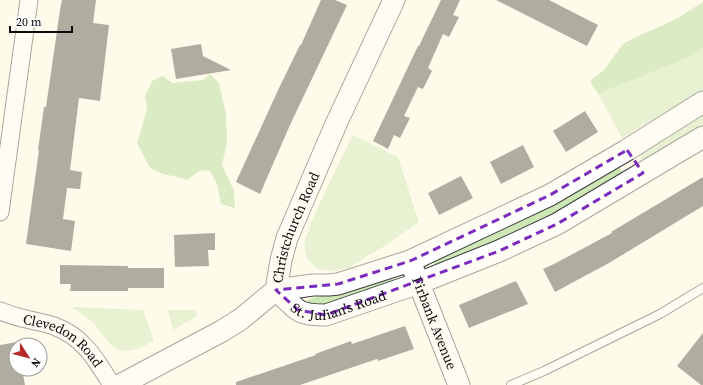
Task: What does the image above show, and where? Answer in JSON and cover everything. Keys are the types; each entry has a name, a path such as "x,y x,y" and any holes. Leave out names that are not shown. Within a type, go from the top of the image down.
{"street":[{"path":"0,212 30,0"},
{"name":"Christchurch Road","path":"120,385 222,331 241,319 276,290 280,260 288,238 336,124 394,0"},
{"name":"St. Julian's Road","path":"276,290 313,285 338,284 410,261 550,195 627,150 703,102"},
{"name":"St. Julian's Road","path":"276,290 298,310 305,313 326,315 419,283 500,251 557,224 703,137"},
{"path":"627,150 643,173"},
{"name":"Firbank Avenue","path":"410,261 458,385"},
{"name":"Clevedon Road","path":"0,311 20,318 54,326 79,340 89,350 112,385"}],"lane":[{"path":"511,385 544,371 660,314 703,288"}],"highlighted area":[{"path":"627,150 643,173 557,224 499,251 326,315 298,310 276,290 338,284 410,261 550,195"}],"green space":[{"path":"703,2 703,48 692,56 598,94 590,81 604,70 623,44 681,16"},
{"path":"703,48 703,90 622,138 598,94 692,56"},
{"path":"210,74 219,83 226,114 227,143 222,165 234,191 235,208 221,204 217,184 210,171 200,170 187,180 175,176 165,175 150,168 137,143 147,109 145,96 152,81 162,76 173,83 203,80"},
{"path":"703,112 703,127 649,160 643,160 639,157 641,152"},
{"path":"353,135 398,157 419,222 349,268 331,271 318,269 307,259 304,244 312,220"},
{"path":"617,166 621,169 622,173 564,210 439,267 434,264 435,260"},
{"path":"394,276 395,281 331,309 309,306 307,300 316,297"},
{"path":"71,307 143,310 154,341 135,350 123,351 117,349 111,345 91,321"},
{"path":"168,310 196,310 197,316 173,330"}],"building":[{"path":"62,0 96,0 93,23 109,25 100,101 79,98 70,170 82,172 80,189 67,188 63,219 75,221 71,251 26,244 44,107 46,107"},
{"path":"321,0 335,0 347,5 290,125 260,194 236,182"},
{"path":"441,0 460,0 453,15 459,17 449,37 443,34 428,68 432,71 423,89 418,87 404,116 410,118 400,138 394,135 388,149 373,141"},
{"path":"496,0 549,0 598,25 587,46"},
{"path":"201,44 203,56 231,70 176,79 171,49"},
{"path":"585,111 598,132 566,152 553,131"},
{"path":"523,145 534,167 501,184 490,162"},
{"path":"461,176 473,198 439,215 428,193"},
{"path":"703,177 703,206 609,263 555,292 543,269 612,233 611,232"},
{"path":"215,233 215,250 208,250 209,266 175,267 174,235"},
{"path":"60,265 164,268 164,288 128,288 128,291 70,291 71,284 60,284"},
{"path":"516,281 528,304 469,328 459,305"},
{"path":"405,326 414,349 378,361 377,359 300,385 236,385 236,382 316,355 315,354 351,341 352,344"},
{"path":"703,333 703,385 701,385 677,366"},
{"path":"8,344 8,377 24,377 25,385 0,385 0,345"}]}
